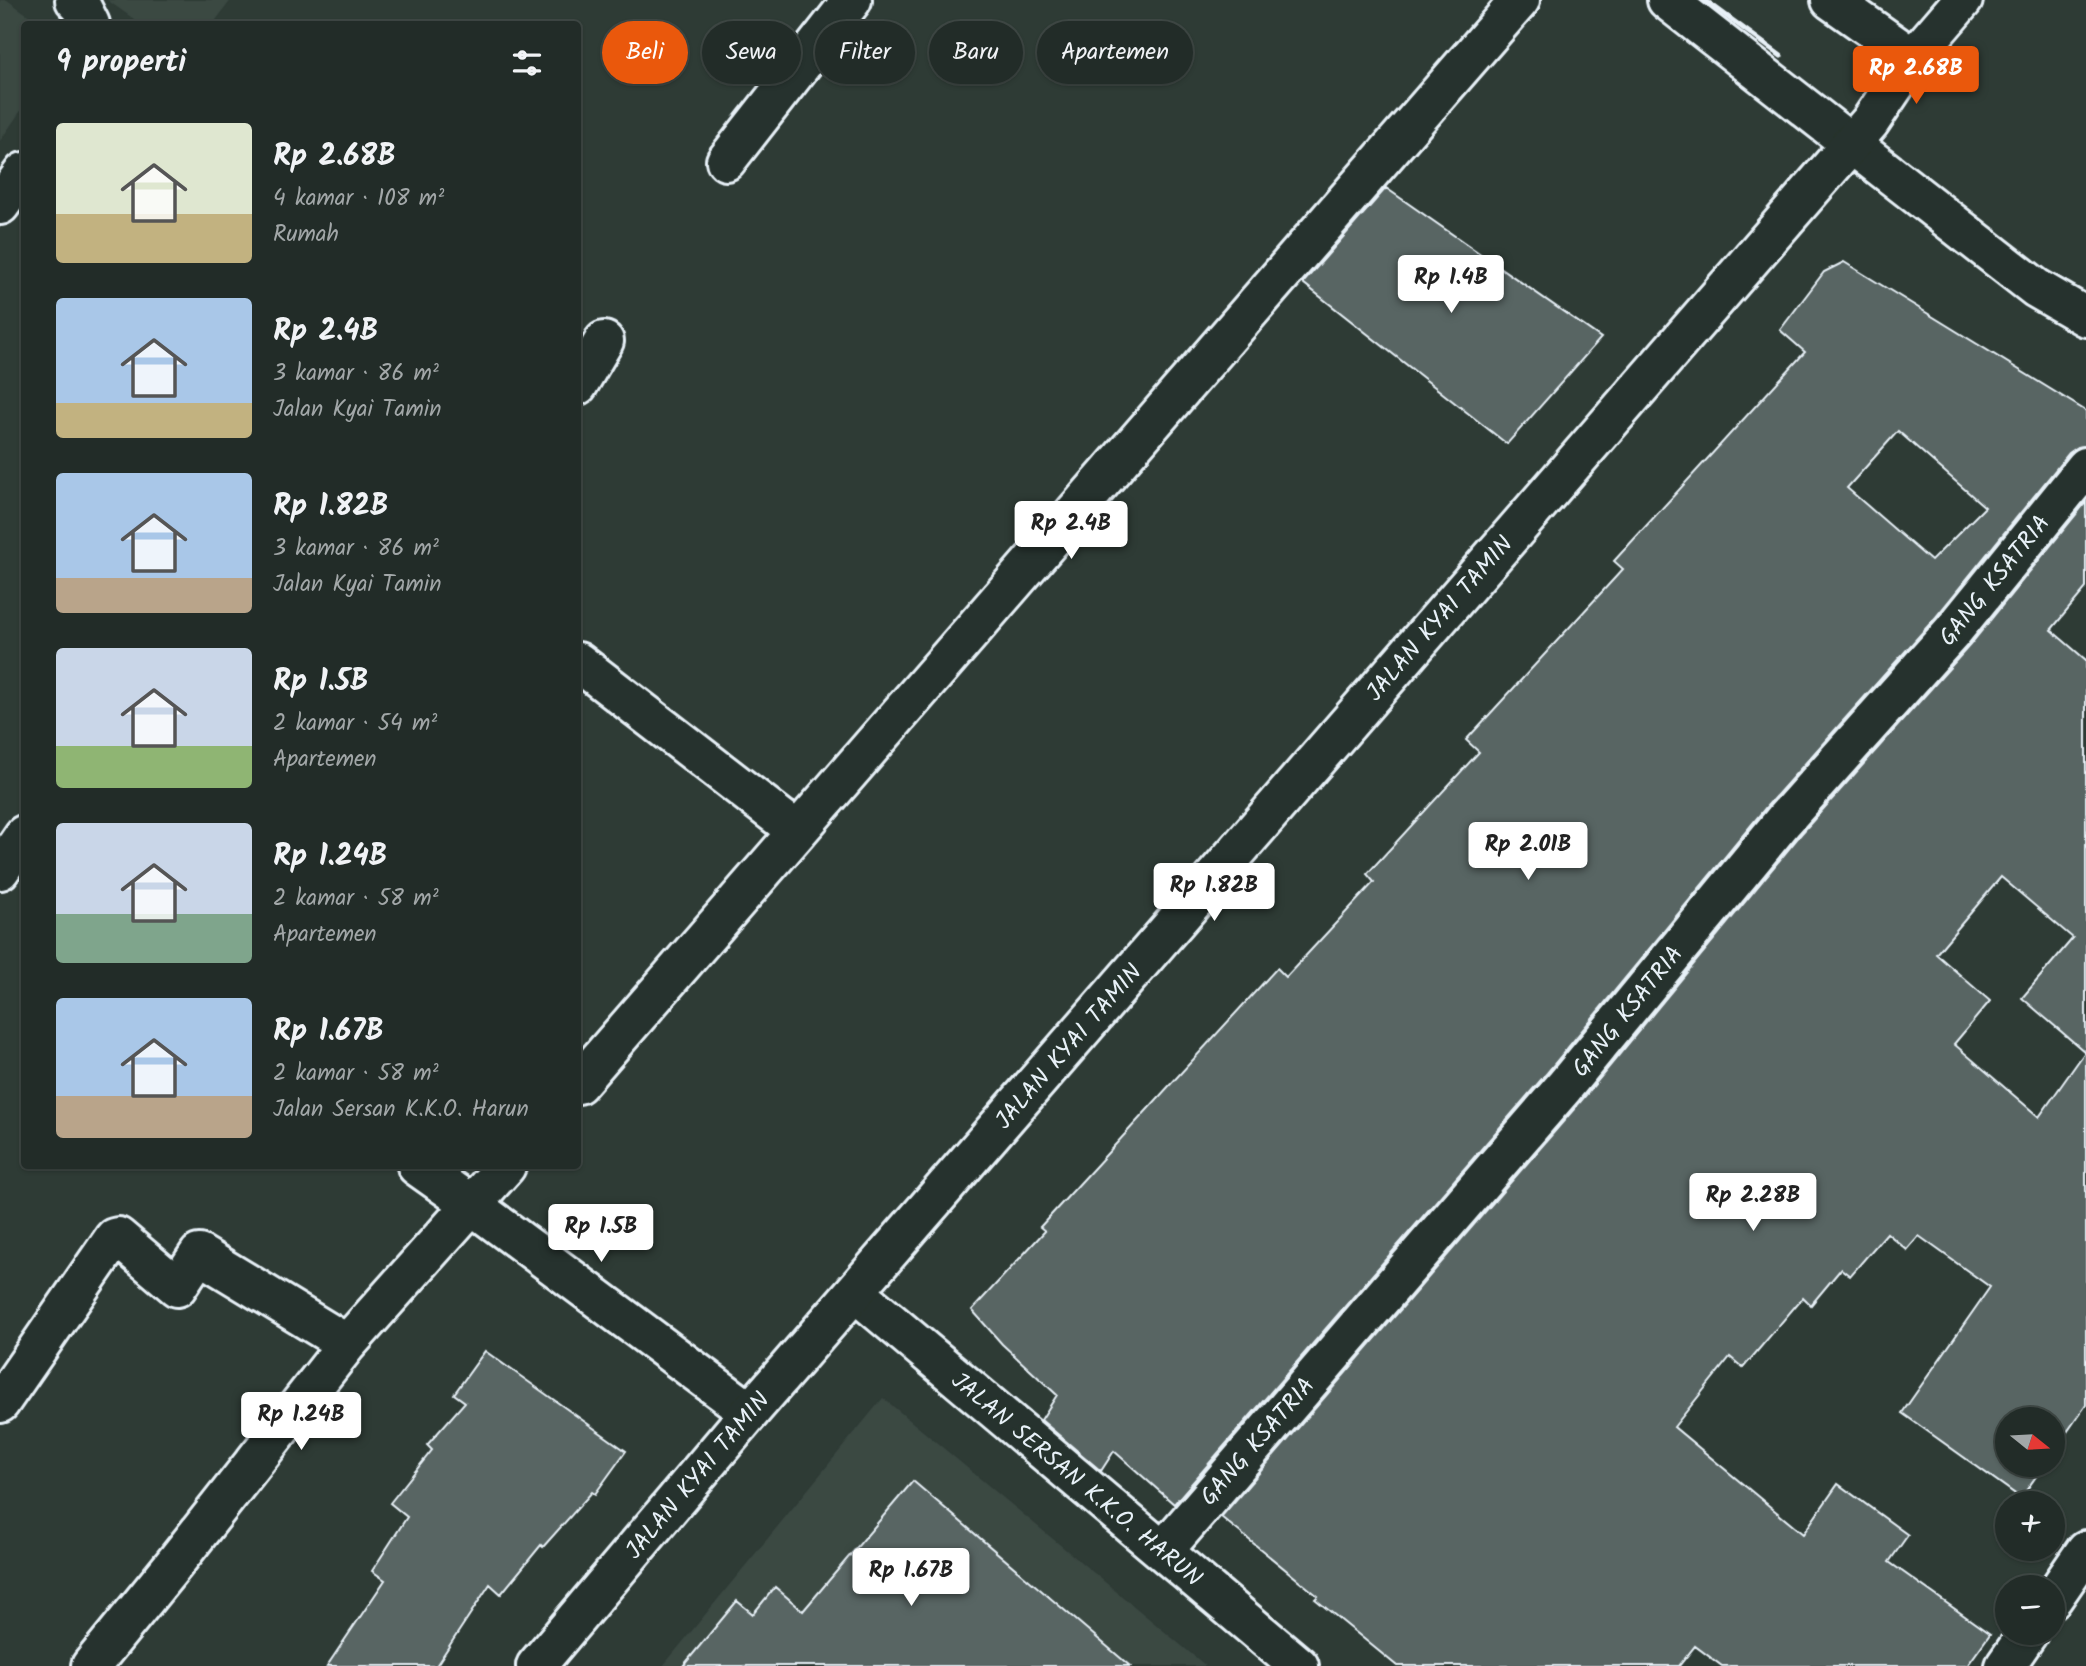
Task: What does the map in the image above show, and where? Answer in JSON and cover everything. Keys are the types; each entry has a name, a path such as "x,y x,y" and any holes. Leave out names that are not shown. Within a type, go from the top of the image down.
{"street":[{"path":"75,0 88,21"},
{"path":"726,161 852,0"},
{"path":"581,1081 1520,0"},
{"path":"1667,0 2036,288 2086,317"},
{"path":"1831,0 1913,58"},
{"name":"JALAN KYAI TAMIN","path":"536,1666 750,1412 1871,122 1913,58 1963,0"},
{"path":"0,205 21,176"},
{"path":"581,380 604,341"},
{"name":"GANG KSATRIA","path":"1163,1551 1564,1087 1784,820 1953,631 2086,467"},
{"path":"581,664 797,831"},
{"path":"21,840 0,871 21,887"},
{"path":"420,1169 750,1412"},
{"path":"91,1666 348,1344 503,1169"},
{"path":"0,1404 114,1238 118,1237 177,1287 199,1254 348,1344"},
{"name":"JALAN SERSAN K.K.O. HARUN","path":"855,1292 1299,1666"},
{"path":"2065,1581 2086,1550"},
{"path":"2005,1666 2020,1645"}],"shaded area":[{"path":"0,0 7,0 37,21 21,21 21,110 0,141"},
{"path":"107,0 231,0 215,21 137,21"},
{"path":"883,1398 1206,1666 663,1666"}],"building":[{"path":"1386,188 1601,338 1507,444 1303,283"},
{"path":"1844,262 2086,411 2086,446 2078,447 2069,453 1936,617 1767,806 1547,1073 1174,1504 1114,1451 1101,1471 1041,1420 1057,1395 1002,1344 972,1310 1045,1231 1040,1227 1277,968 1286,977 1374,882 1367,874 1479,752 1466,740 1623,569 1614,561 1805,352 1780,330 1824,272","holes":["1898,431 1985,507 1931,561 1847,488"]},
{"path":"2086,502 2086,588 2051,630 2086,660 2086,1405 2065,1435 2065,1407 1995,1407 1995,1477 2036,1477 2026,1491 2011,1491 1902,1413 1990,1287 1919,1236 1907,1250 1887,1233 1850,1276 1841,1269 1811,1305 1803,1297 1743,1368 1730,1357 1674,1427 1803,1534 1838,1484 1908,1535 1889,1562 1990,1634 1967,1666 1722,1666 1695,1646 1679,1666 1397,1666 1315,1599 1318,1596 1221,1517 1581,1101 1801,834 1970,645","holes":["2001,877 2073,938 2022,998 2085,1052 2039,1117 1954,1044 1990,1001 1936,954"]},
{"path":"485,1351 626,1451 595,1494 592,1492 543,1547 541,1545 501,1594 490,1584 436,1666 327,1666 385,1580 372,1571 407,1517 390,1503 432,1450 427,1445 465,1402 454,1394"},
{"path":"913,1481 1130,1666 683,1666 737,1601 753,1614 775,1587 803,1611"}],"railway":[{"path":"1705,0 1781,56"}]}
